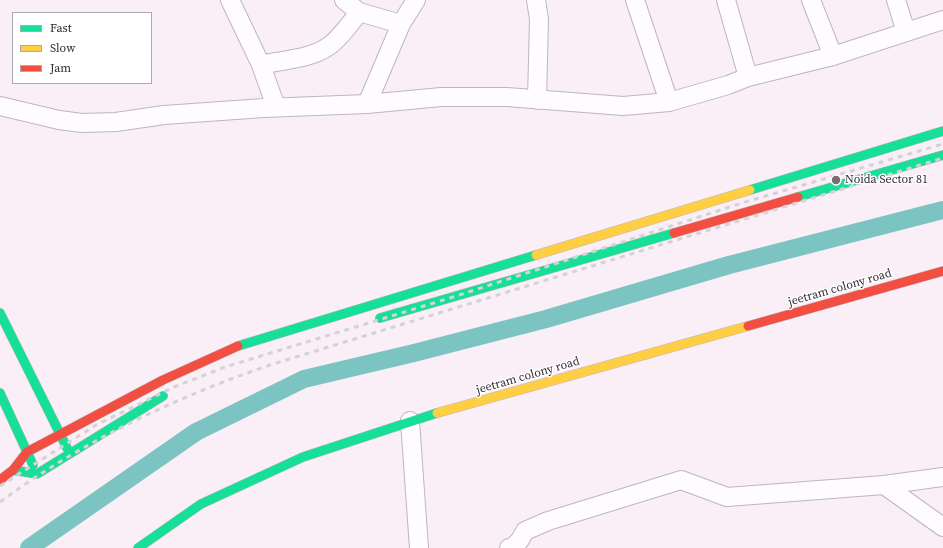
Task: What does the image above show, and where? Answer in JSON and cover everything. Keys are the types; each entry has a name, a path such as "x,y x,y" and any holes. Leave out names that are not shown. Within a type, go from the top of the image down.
{"street":[{"path":"230,0 261,64 276,107"},
{"path":"344,0 360,12 402,24"},
{"path":"367,104 402,24 416,0"},
{"path":"536,0 539,18 538,100"},
{"path":"635,0 669,102"},
{"path":"726,0 748,77"},
{"path":"811,0 833,56"},
{"path":"896,0 906,32"},
{"path":"261,64 310,55 328,47 344,32 360,12"},
{"path":"0,106 59,120 82,123 116,122 164,115 276,107 367,104 441,97 507,96 538,100 624,106 669,102 728,85 748,77 833,56 943,20"},
{"path":"0,480 13,470 27,452 163,380 242,344 943,131"},
{"path":"369,321 943,155"},
{"name":"jeetram colony road","path":"138,548 201,504 303,457 410,421 943,271"},
{"path":"0,313 70,453"},
{"path":"220,365 241,355"},
{"path":"13,470 37,474 173,390"},
{"path":"0,393 37,474"},
{"path":"410,421 419,548"},
{"path":"509,548 513,547 520,540 525,531 548,522 681,480 727,497 884,485 943,477"},
{"path":"884,485 943,527"}],"waterway":[{"path":"29,548 196,432 304,379 414,353 546,319 729,265 943,210"}],"railway":[{"path":"0,486 96,425 174,387 225,367 450,298 742,203 943,144"},
{"path":"0,502 31,480 130,423 234,378 270,365 943,158"}],"traffic: fast":[{"path":"750,190 943,131"},
{"path":"798,197 943,155"},
{"path":"380,318 674,233"},
{"path":"238,346 536,255"},
{"path":"0,313 67,448"},
{"path":"0,393 33,465"},
{"path":"13,470 37,474 163,396"},
{"path":"138,548 201,504 303,457 437,413"}],"traffic: slow":[{"path":"536,255 750,190"},
{"path":"437,413 748,326"}],"traffic: jam":[{"path":"674,233 798,197"},
{"path":"748,326 943,271"},
{"path":"0,480 13,470 27,452 163,380 238,346"}],"place":[{"name":"Noida Sector 81","path":"836,180"}]}
